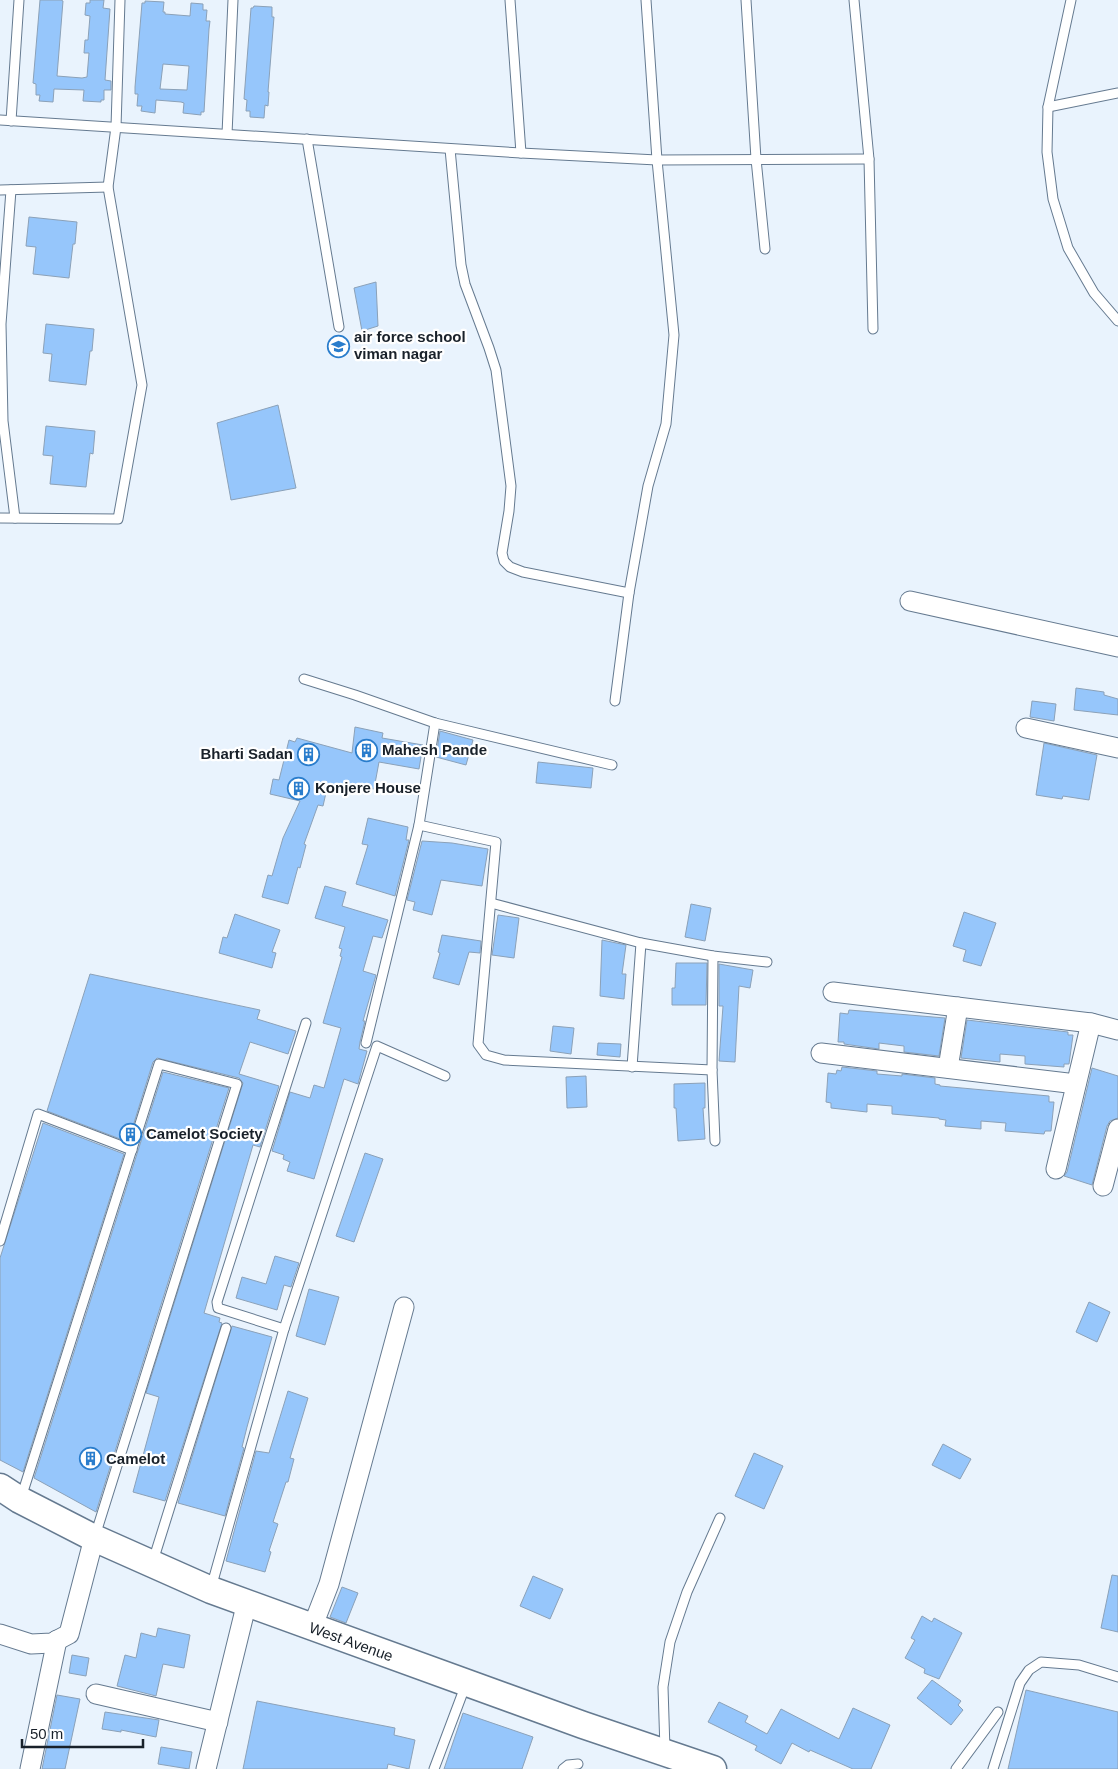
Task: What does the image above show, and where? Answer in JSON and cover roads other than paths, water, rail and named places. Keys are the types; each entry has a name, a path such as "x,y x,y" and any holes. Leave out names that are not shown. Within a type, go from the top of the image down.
{"street":[{"path":"910,601 1118,647"},
{"path":"1026,728 1118,748"},
{"path":"833,992 1091,1023 1118,1030"},
{"path":"948,1068 958,1007"},
{"path":"1056,1169 1091,1023"},
{"path":"821,1053 1076,1084"},
{"path":"1103,1186 1118,1130"},
{"path":"312,1628 330,1584 404,1307"},
{"name":"West Avenue","path":"10,1494 94,1538 211,1590 466,1683 713,1769"},
{"path":"0,1634 31,1644 52,1643 69,1634 94,1538"},
{"path":"206,1769 247,1602"},
{"path":"30,1769 57,1640"},
{"path":"96,1694 218,1722"}],"lane":[{"path":"11,120 19,0"},
{"path":"0,518 118,519 142,385 108,187 116,127 120,0"},
{"path":"227,134 233,0"},
{"path":"510,0 521,153"},
{"path":"615,701 629,593 648,486 666,424 674,335 657,160 646,0"},
{"path":"746,0 756,159 765,249"},
{"path":"854,0 869,159 873,329"},
{"path":"1071,0 1048,107 1047,152 1053,199 1068,248 1094,293 1118,321"},
{"path":"1048,107 1118,93"},
{"path":"0,120 450,149 657,160 869,159"},
{"path":"307,140 339,327"},
{"path":"450,149 461,265 465,284 496,370 511,486 509,511 502,547 504,561 510,567 522,572 629,593"},
{"path":"0,190 108,187"},
{"path":"11,190 1,334 3,421 15,518"},
{"path":"304,679 435,723 612,765"},
{"path":"366,1044 419,825 435,723"},
{"path":"419,825 496,842 478,1044 486,1055 504,1060 712,1070"},
{"path":"491,903 642,943 714,956 767,962"},
{"path":"632,1067 642,943"},
{"path":"714,956 712,1070 715,1141"},
{"path":"284,1329 218,1308 217,1302 306,1023"},
{"path":"211,1590 284,1329 377,1046 446,1076"},
{"path":"10,1494 132,1150 159,1064 237,1084 94,1538"},
{"path":"0,1241 38,1114 132,1150"},
{"path":"152,1564 226,1328"},
{"path":"665,1753 663,1687 670,1642 687,1592 720,1518"},
{"path":"993,1769 1020,1684 1029,1670 1041,1662 1080,1666 1118,1677"},
{"path":"434,1769 466,1683"},
{"path":"956,1769 998,1712"},
{"path":"563,1769 568,1765 578,1764"}],"place":[{"name":"air force school viman nagar","path":"338,346"},
{"name":"Mahesh Pande","path":"366,750"},
{"name":"Bharti Sadan","path":"309,754"},
{"name":"Konjere House","path":"299,788"},
{"name":"Camelot Society","path":"130,1134"},
{"name":"Camelot","path":"90,1459"}]}
